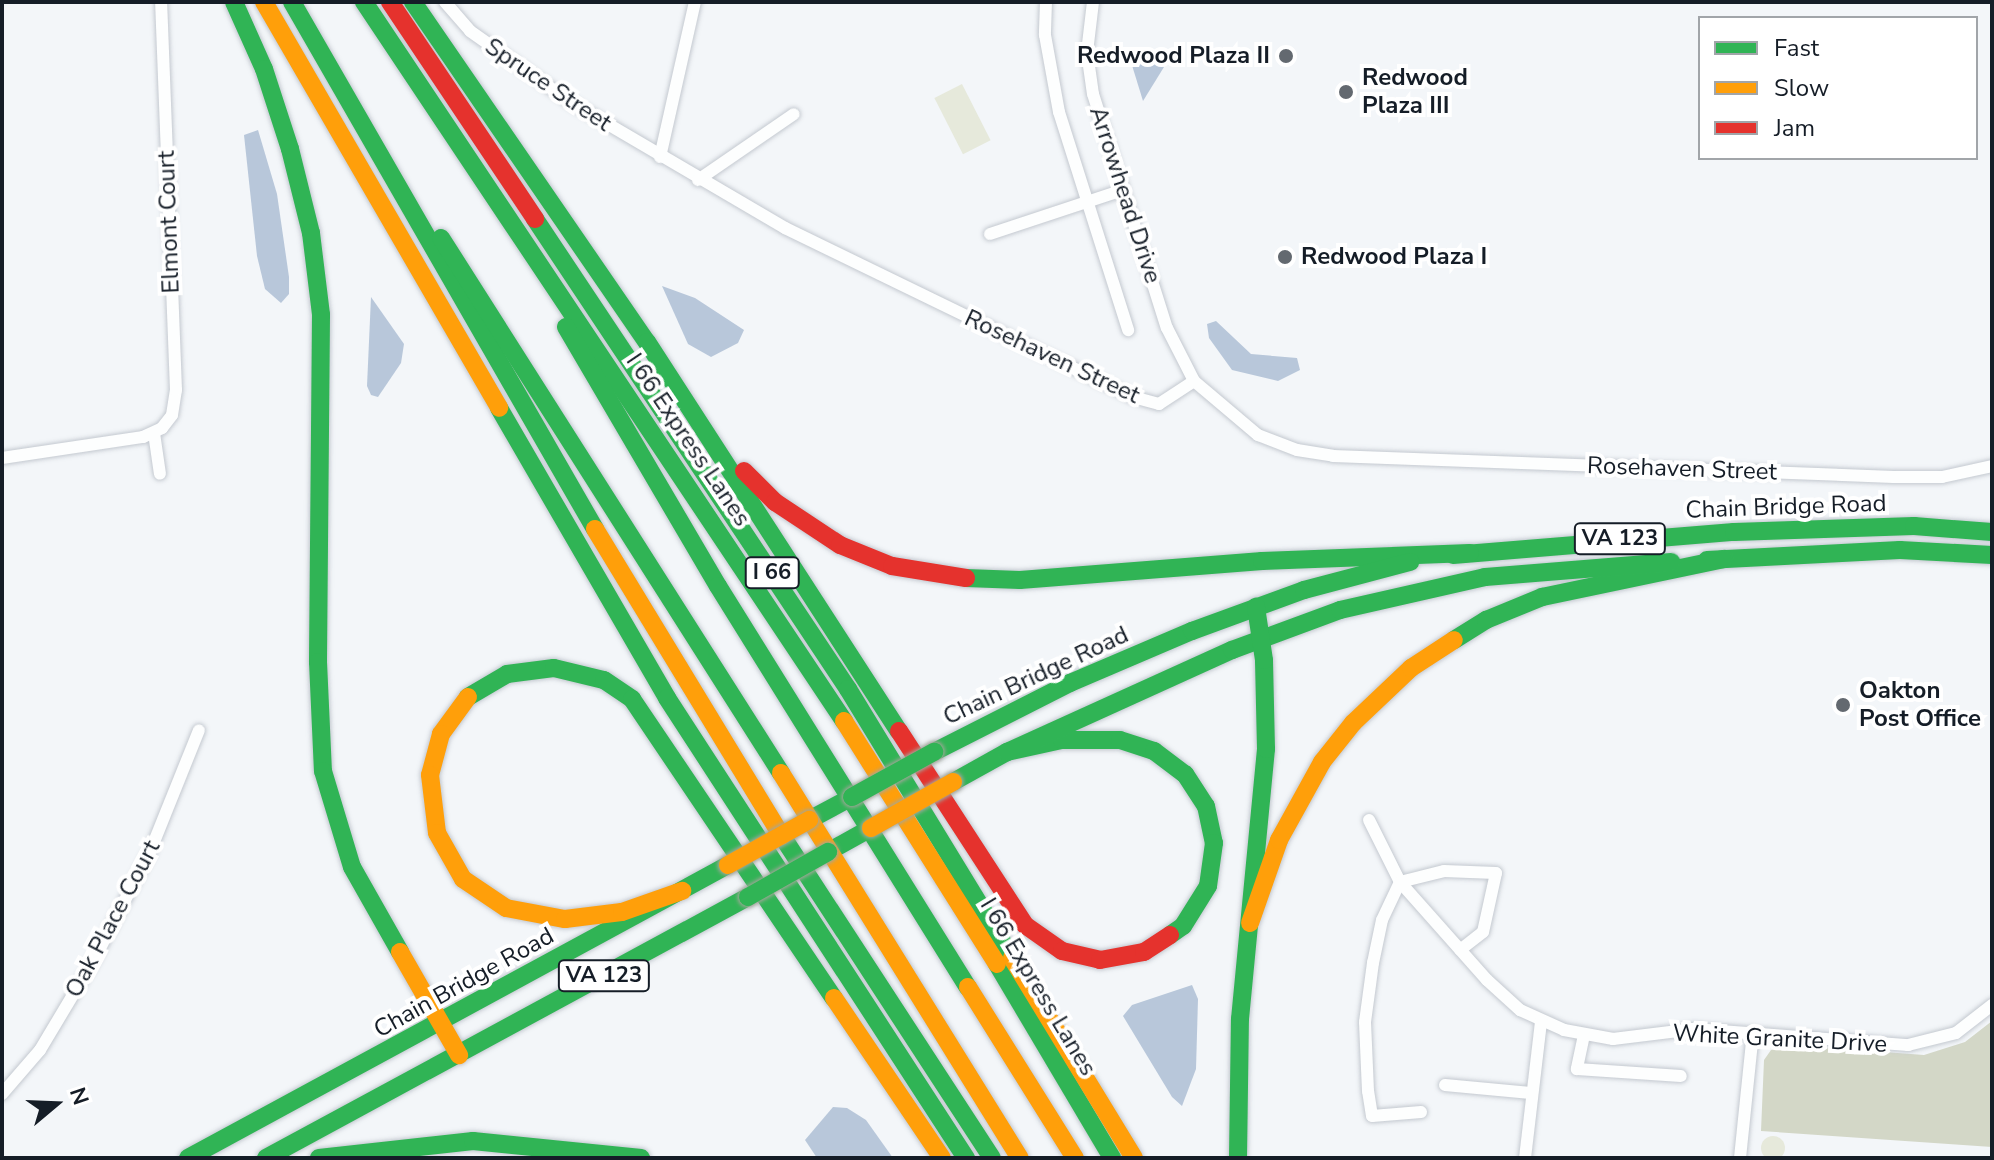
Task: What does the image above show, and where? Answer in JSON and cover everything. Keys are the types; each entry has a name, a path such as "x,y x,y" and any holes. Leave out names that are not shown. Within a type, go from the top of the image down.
{"main road":[{"path":"234,2 264,69 290,149 311,233 321,315 318,662 323,771 352,867 459,1055"},
{"path":"264,2 613,609 795,901 966,1158"},
{"path":"292,2 637,604 833,918 992,1158"},
{"name":"I 66 Express Lanes","path":"364,2 496,203 778,618 983,941 1112,1158"},
{"name":"I 66","path":"390,2 848,689 1134,1158"},
{"path":"413,2 647,342 1025,925 1062,951 1100,960 1144,952 1183,926 1208,886 1214,843 1206,806 1185,774 1154,751 1120,740 1062,740 1007,752"},
{"path":"335,75 574,440 1020,1158"},
{"path":"496,203 516,248 718,586 1075,1158"},
{"path":"647,342 737,464 775,502 840,545 892,566 955,578 1020,580 1262,561 1470,553"},
{"name":"Chain Bridge Road","path":"188,1158 441,1024 934,752 1070,683 1256,607 1376,570 1470,553 1734,532 1881,526 1992,532"},
{"name":"Chain Bridge Road","path":"266,1158 748,897 1007,752 1262,638 1351,607 1443,583 1547,570 1900,550 1988,555"},
{"path":"1250,923 1279,840 1322,762 1353,723 1411,668 1486,620 1542,597 1724,559"},
{"path":"1238,1158 1237,1065 1265,777 1262,638 1256,607"},
{"path":"682,891 622,912 565,919 523,913 476,891 443,848 430,796 432,759 455,710 488,682 542,668 591,676 632,699 942,1158"},
{"path":"319,1158 473,1141 641,1158"}],"street":[{"name":"Elmont Court","path":"154,433 172,415 176,390 161,2"},
{"name":"Spruce Street","path":"445,2 496,50 660,157"},
{"path":"660,157 695,2"},
{"path":"1046,2 1050,71 1128,330"},
{"name":"Arrowhead Drive","path":"1093,2 1088,67 1167,328 1194,381"},
{"path":"698,180 794,114"},
{"name":"Rosehaven Street","path":"660,157 792,232 1133,397 1159,404 1194,381 1219,408 1258,435 1324,455 1894,477 1942,477 1992,466"},
{"path":"990,234 1123,190"},
{"path":"2,458 154,433 160,474"},
{"name":"Oak Place Court","path":"2,1094 40,1050 95,958 150,852 199,730"},
{"name":"White Granite Drive","path":"1369,820 1400,882 1508,1001 1541,1021 1584,1035 1627,1039 1694,1029 1921,1044 1956,1033 1992,1005"},
{"path":"1421,1112 1372,1116 1368,1091 1365,1022 1373,963 1382,920 1400,882 1444,871 1496,873 1483,932 1460,950"},
{"path":"1525,1158 1541,1021"},
{"path":"1740,1158 1753,1033"},
{"path":"1584,1035 1577,1069 1681,1076"},
{"path":"1445,1085 1531,1093"}],"shaded area":[{"path":"962,84 991,140 963,154 934,98"},
{"path":"1773,1136 1782,1139 1785,1148 1782,1157 1773,1160 1764,1157 1761,1148 1764,1139"}],"green space":[{"path":"1992,1021 1992,1147 1761,1131 1764,1060 1771,1050 1792,1045 1924,1055 1965,1042"}],"water":[{"path":"1131,47 1164,67 1143,101 1127,49"},
{"path":"258,130 277,194 289,277 289,294 281,303 265,289 257,256 244,135"},
{"path":"662,286 695,298 744,330 738,343 711,357 688,344"},
{"path":"371,297 404,344 401,363 378,397 371,395 367,386"},
{"path":"1216,321 1251,354 1297,358 1300,370 1278,381 1232,370 1209,338 1207,324"},
{"path":"1192,985 1198,999 1196,1069 1182,1106 1172,1097 1123,1016 1132,1005"},
{"path":"833,1107 847,1108 866,1120 893,1158 817,1158 805,1140"}],"traffic: fast":[{"path":"234,2 264,69 290,149 311,233 321,315 318,662 323,771 352,867 400,952"},
{"path":"292,2 595,529"},
{"path":"364,2 844,721"},
{"path":"413,2 647,342 899,731"},
{"path":"535,219 848,689 1012,958"},
{"path":"441,238 781,773"},
{"path":"566,327 718,586 968,987"},
{"path":"499,408 667,698 966,1158"},
{"path":"1453,555 1734,532 1914,526 1992,532"},
{"path":"1707,560 1900,550 1992,555"},
{"path":"966,578 1020,580 1262,561 1470,553"},
{"path":"1454,640 1486,620 1542,597 1724,559"},
{"path":"934,752 1070,683 1192,631 1304,590 1410,562"},
{"path":"953,782 1007,752 1232,650 1340,610 1485,577 1671,562"},
{"path":"1238,1158 1240,1019 1266,749 1264,660 1256,607"},
{"path":"468,697 507,674 554,668 604,680 632,699 834,998"},
{"path":"1007,752 1062,740 1120,740 1154,751 1185,774 1206,806 1214,843 1208,886 1183,926 1170,935"},
{"path":"852,797 934,752"},
{"path":"809,820 852,797"},
{"path":"828,852 871,828"},
{"path":"782,836 992,1158"},
{"path":"748,897 828,852"},
{"path":"188,1158 728,865"},
{"path":"266,1158 748,897"},
{"path":"997,964 1112,1158"},
{"path":"319,1158 473,1141 641,1158"}],"traffic: slow":[{"path":"264,2 499,408"},
{"path":"595,529 782,836"},
{"path":"1250,923 1279,840 1322,762 1353,723 1411,668 1454,640"},
{"path":"468,697 441,734 430,775 437,833 463,879 506,908 565,919 622,912 682,891"},
{"path":"844,721 997,964"},
{"path":"781,773 1020,1158"},
{"path":"871,828 953,782"},
{"path":"728,865 809,820"},
{"path":"400,952 459,1055"},
{"path":"1012,958 1134,1158"},
{"path":"968,987 1075,1158"},
{"path":"834,998 942,1158"}],"traffic: jam":[{"path":"390,2 535,219"},
{"path":"744,471 775,502 840,545 892,566 966,578"},
{"path":"899,731 1025,925 1062,951 1100,960 1144,952 1170,935"}],"place":[{"name":"Redwood Plaza II","path":"1286,56"},
{"name":"Redwood Plaza III","path":"1346,92"},
{"name":"Redwood Plaza I","path":"1285,257"},
{"name":"Oakton Post Office","path":"1843,705"}]}
